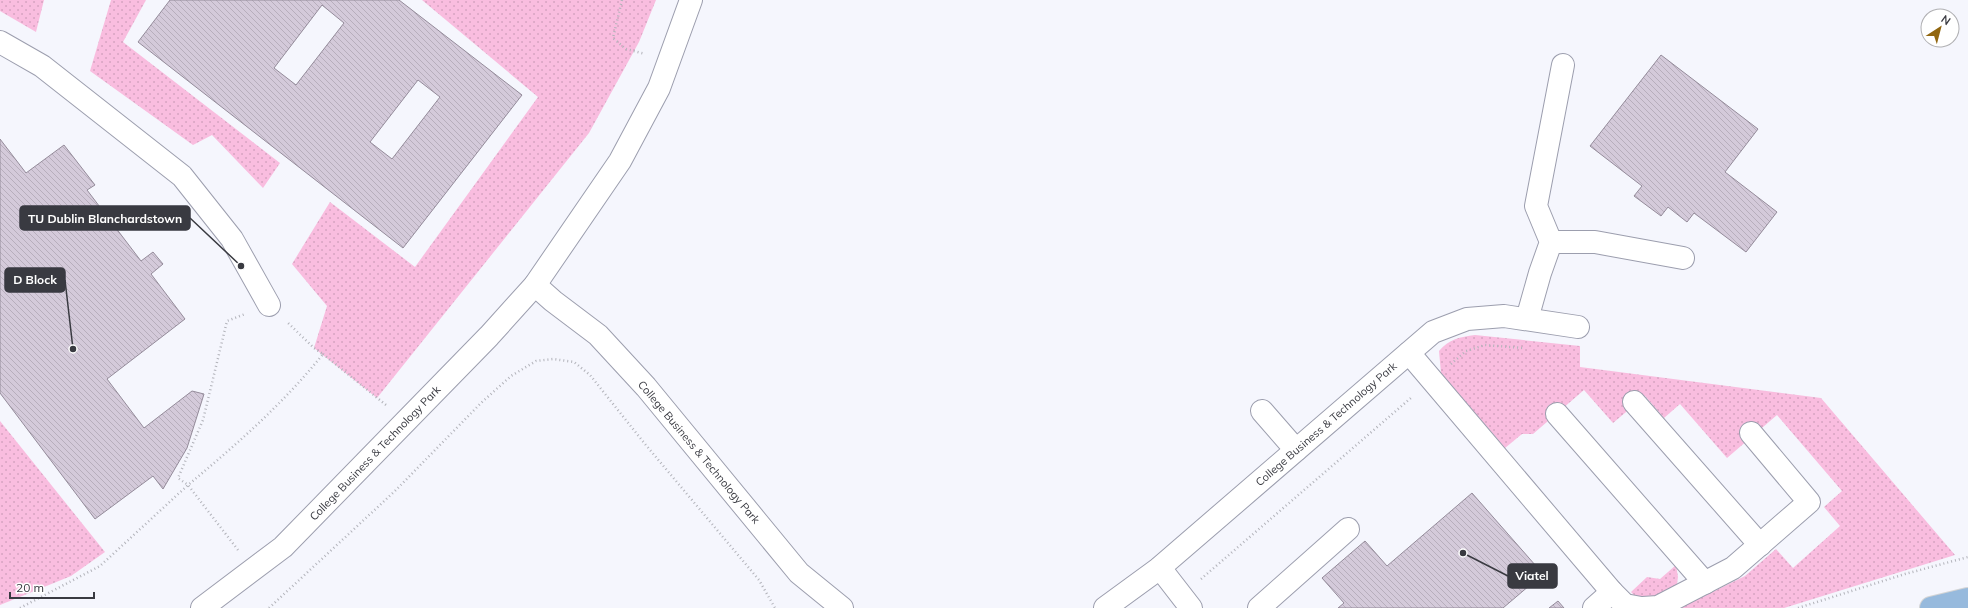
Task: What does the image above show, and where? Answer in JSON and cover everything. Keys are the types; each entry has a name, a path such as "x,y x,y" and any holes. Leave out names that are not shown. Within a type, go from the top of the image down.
{"main road":[{"path":"1931,608 1968,599"}],"lane":[{"name":"College Business & Technology Park","path":"202,608 283,547 489,336 534,285 620,161 659,88 691,0"},
{"path":"0,42 42,66 182,176 232,239 269,305"},
{"path":"1527,319 1540,273 1551,242 1536,206 1563,65"},
{"path":"1551,242 1595,242 1683,258"},
{"name":"College Business & Technology Park","path":"534,285 552,301 598,335 646,387 799,573 842,608"},
{"name":"College Business & Technology Park","path":"1105,608 1160,568 1433,332 1467,319 1504,316 1578,326"},
{"path":"1409,353 1612,592 1625,605 1642,608 1658,607 1733,568 1809,502 1751,433"},
{"path":"1634,402 1760,545"},
{"path":"1262,411 1296,450"},
{"path":"1556,414 1705,583"},
{"path":"1258,608 1348,529"},
{"path":"1160,568 1186,602"},
{"path":"1594,608 1612,592"}],"path":[{"path":"622,0 613,38 626,49 669,60"},
{"path":"254,569 188,485 178,478 203,420 227,321 269,305 314,348 406,422"},
{"path":"1186,602 1466,351 1485,345 1523,348"},
{"path":"20,608 100,566 188,485 218,460 301,381 323,354"},
{"path":"269,608 395,491 481,403 511,376 536,361 553,359 574,362 590,375 645,444 760,580 775,608"},
{"path":"1798,608 1904,574 1968,557"}],"shaded area":[{"path":"0,0 44,0 36,32 0,11"},
{"path":"111,0 146,0 123,42 280,163 263,188 212,135 193,145 90,71"},
{"path":"422,0 656,0 639,42 589,133 377,398 314,348 327,306 292,264 330,202 415,267 538,97"},
{"path":"1475,335 1580,346 1580,367 1821,398 1955,555 1784,608 1680,608 1745,576 1776,549 1793,568 1840,526 1824,507 1842,491 1777,415 1727,458 1680,404 1664,418 1645,396 1613,423 1584,390 1533,434 1522,434 1505,448 1441,373 1439,351 1455,339"},
{"path":"0,421 105,552 71,576 0,605"},
{"path":"1676,565 1678,577 1677,584 1668,591 1654,596 1637,598 1631,592 1647,577 1660,579"}],"building":[{"path":"170,0 399,0 522,95 403,248 138,42","holes":["322,5 344,23 296,85 274,68","418,80 440,97 392,159 370,142"]},
{"path":"1661,55 1758,129 1725,172 1777,212 1746,252 1694,213 1687,222 1668,207 1661,216 1634,196 1642,186 1590,146"},
{"path":"0,139 26,173 64,145 95,185 87,190 141,261 153,252 163,264 151,274 185,319 107,379 144,428 192,391 204,394 187,448 163,489 153,476 95,519 0,393"},
{"path":"1472,493 1543,574 1503,608 1338,608 1344,603 1322,578 1365,541 1387,566"},
{"path":"1558,601 1564,608 1549,608"}],"place":[{"name":"TU Dublin Blanchardstown","path":"241,266"},
{"name":"D Block","path":"73,349"},
{"name":"Viatel","path":"1463,553"}]}
